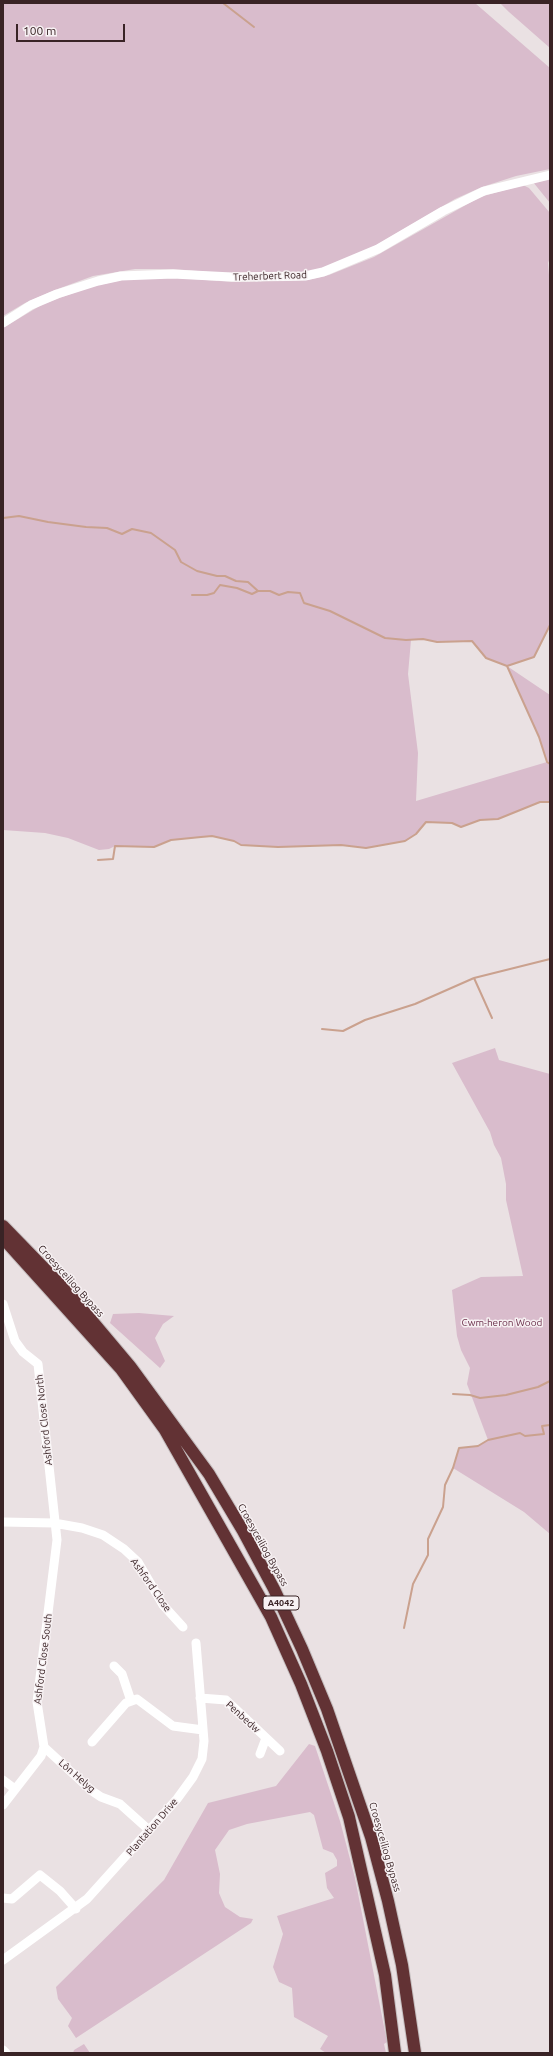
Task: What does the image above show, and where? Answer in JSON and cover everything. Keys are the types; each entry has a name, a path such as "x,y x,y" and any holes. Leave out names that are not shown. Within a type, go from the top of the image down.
{"highway":[{"name":"Croesyceiliog Bypass","path":"3,1226 72,1297 130,1366 208,1474 244,1530 274,1588 327,1709 371,1837 388,1901 402,1964 415,2053"},
{"name":"Croesyceiliog Bypass","path":"3,1238 121,1369 165,1430 271,1617 301,1684 327,1751 349,1817 385,1975 395,2053"}],"street":[{"name":"Treherbert Road","path":"3,323 31,305 57,294 98,280 121,276 174,274 232,277 305,276 323,272 378,249 443,211 484,191 550,175"},
{"name":"Ashford Close North","path":"3,1304 16,1341 32,1361 38,1364 54,1523"},
{"name":"Ashford Close","path":"3,1522 54,1523 82,1528 103,1535 124,1549 138,1562 163,1605 183,1627"},
{"name":"Ashford Close South","path":"44,1747 37,1702 56,1552 54,1523"},
{"name":"Plantation Drive","path":"3,1960 76,1909 97,1890 178,1799 193,1777 202,1759 202,1730 196,1643"},
{"path":"114,1666 122,1674 131,1701"},
{"name":"Penbedw","path":"200,1698 226,1700 280,1751"},
{"path":"92,1742 126,1703 137,1699 173,1726 202,1730"},
{"path":"260,1754 266,1738"},
{"path":"3,1805 41,1756 44,1747"},
{"name":"Lôn Helyg","path":"44,1747 92,1791 101,1797 120,1804 149,1830"},
{"path":"3,1780 15,1789"},
{"path":"3,1898 12,1899 40,1875 60,1891 76,1909"},
{"path":"3,2050 6,2053"}],"green space":[{"path":"3,3 475,3 550,68 550,169 516,176 482,187 455,199 375,246 319,270 304,272 222,273 173,269 135,269 93,276 25,303 3,316"},
{"path":"500,3 550,3 550,48 509,12"},
{"path":"550,178 550,203 533,182"},
{"path":"523,185 529,188 550,213 550,258 548,263 550,287 550,625 534,657 507,666 550,695 550,802 539,802 498,819 480,820 461,827 452,823 426,822 416,834 405,841 366,848 341,845 278,847 241,845 234,841 212,836 171,840 154,847 115,846 109,849 99,850 68,838 45,833 3,830 3,328 43,304 90,287 126,279 178,278 233,282 287,281 308,280 329,275 374,257 480,197","holes":["423,639 437,642 472,641 486,658 507,666 539,737 547,762 416,801 418,753 408,674 411,640"]},
{"name":"Cwm-heron Wood","path":"495,1048 499,1060 550,1074 550,1534 524,1512 453,1468 459,1448 478,1446 488,1440 467,1384 470,1368 461,1350 457,1336 452,1290 481,1277 523,1276 506,1200 506,1184 501,1158 494,1145 490,1132 452,1063"},
{"path":"139,1313 174,1316 163,1324 155,1338 165,1361 160,1368 110,1323 113,1314"},
{"path":"309,1744 315,1746 340,1821 355,1878 387,2042 384,2044 386,2053 326,2053 320,2049 328,2036 294,2017 292,1988 279,1982 273,1967 283,1934 277,1916 334,1898 327,1888 325,1873 337,1866 337,1860 333,1853 323,1849 314,1815 310,1812 247,1824 229,1830 215,1850 220,1874 219,1893 225,1907 240,1917 253,1919 251,1923 76,2038 68,2026 72,2018 58,1999 56,1987 164,1880 208,1803 276,1786"},
{"path":"84,2044 90,2053 73,2053 74,2050"}],"waterway":[{"path":"223,3 254,27"},
{"path":"3,518 19,516 48,522 107,528 122,534 132,529 151,533 175,550 181,562 197,571 217,576 225,576 236,581 248,582 258,591 270,591 279,595 288,592 300,593 304,603 330,611 385,638 406,640 423,639 437,642 472,641 486,658 507,666 539,737 547,762 550,764"},
{"path":"192,595 207,595 214,593 220,585 237,588 252,594 258,591"},
{"path":"507,666 534,657 550,625"},
{"path":"98,860 113,859 115,846 154,847 171,840 212,836 234,841 241,845 278,847 341,845 366,848 405,841 416,834 426,822 452,823 461,827 480,820 498,819 540,802 550,802"},
{"path":"322,1029 343,1031 365,1020 415,1004 474,978 550,959"},
{"path":"474,978 492,1018"},
{"path":"453,1394 470,1395 480,1398 506,1395 538,1387 550,1381"},
{"path":"404,1628 413,1584 428,1555 428,1539 443,1507 445,1485 453,1468 459,1448 478,1446 488,1440 520,1433 525,1436 544,1434 542,1426 550,1425"}]}
